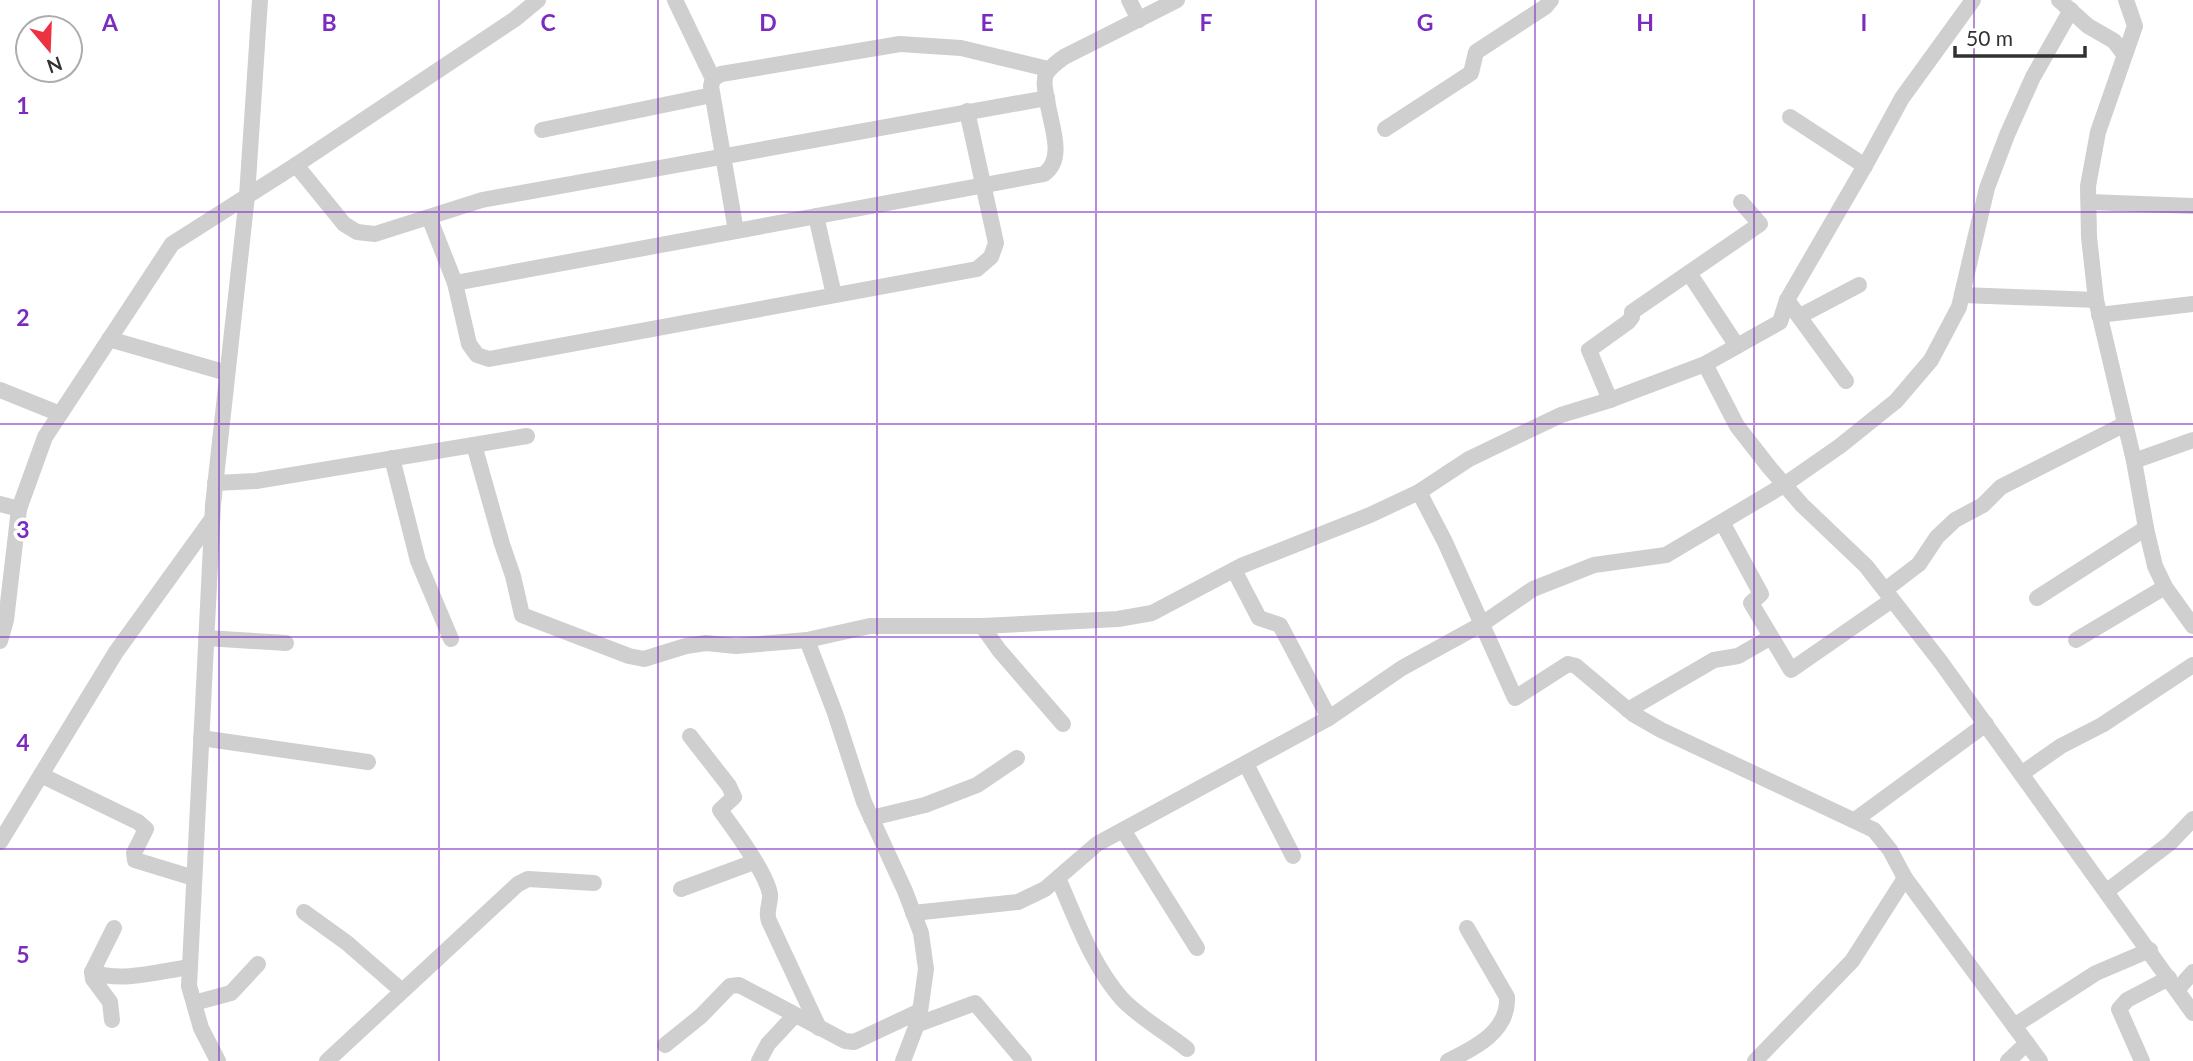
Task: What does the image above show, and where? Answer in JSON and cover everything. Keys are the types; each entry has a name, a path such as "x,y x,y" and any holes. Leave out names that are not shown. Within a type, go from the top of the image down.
{"street":[{"path":"218,1061 201,1028 189,986 212,519 247,196 260,0"},
{"path":"0,641 6,620 19,509 45,437 172,244 515,19 538,0"},
{"path":"676,0 713,87 736,231"},
{"path":"1129,0 1139,20"},
{"path":"455,284 1044,174 1052,168 1056,158 1043,82 1048,69 1064,57 1177,0"},
{"path":"1385,129 1471,74 1476,52 1545,8 1551,0"},
{"path":"474,445 522,615 578,634 604,648 644,659 706,643 736,646 807,640 870,626 982,626 1118,619 1152,613 1234,570 1370,515 1419,492 1469,459 1561,415 1610,400 1705,364 1780,322 1787,300 1902,98 1973,0"},
{"path":"2126,0 2134,26 2098,132 2088,186 2089,237 2097,308 2134,461 2155,566 2165,587 2193,626"},
{"path":"914,913 1017,902 1045,889 1097,844 1329,718 1402,668 1482,624 1533,589 1594,565 1666,555 1784,485 1840,446 1896,401 1931,360 1959,307 1987,188 2065,5 2088,26 2114,41 2124,54"},
{"path":"542,130 713,87 721,74 901,44 961,48 1048,69"},
{"path":"296,165 344,225 357,232 375,234 482,200 1047,98"},
{"path":"429,217 455,284 469,344 477,355 489,359 976,269 991,257 996,243 967,111"},
{"path":"1790,117 1865,166"},
{"path":"1610,400 1590,350 1628,322 1632,312 1760,224 1741,202"},
{"path":"2089,202 2193,206"},
{"path":"816,216 834,295"},
{"path":"1689,273 1737,346"},
{"path":"1800,316 1859,285"},
{"path":"1962,295 2097,308 2193,304"},
{"path":"1787,300 1846,380"},
{"path":"110,339 227,373"},
{"path":"1705,364 1737,426 1784,485 1866,566 1889,595 1986,724 2193,1013"},
{"path":"3,394 60,414"},
{"path":"1722,522 1761,594 1751,603 1791,670 1889,595 1919,564 1937,537 1955,520 1983,505 2001,487 2125,424"},
{"path":"215,483 256,481 527,436"},
{"path":"2134,461 2193,440"},
{"path":"392,458 418,561 451,639"},
{"path":"1419,492 1445,542 1515,698 1568,664 1576,666 1628,710 1661,730 1874,830 1890,850 1905,878 2040,1061"},
{"path":"0,504 19,509"},
{"path":"0,842 117,652 212,519"},
{"path":"2037,598 2146,528"},
{"path":"1234,570 1259,618 1280,625 1329,718"},
{"path":"2076,640 2165,587"},
{"path":"982,626 999,650 1063,724"},
{"path":"1628,710 1714,660 1738,656 1771,637"},
{"path":"206,638 286,643"},
{"path":"807,640 872,818 921,933 926,969 918,1018 903,1061"},
{"path":"2021,774 2061,746 2102,725 2193,665"},
{"path":"1855,820 1986,724"},
{"path":"690,736 729,786 734,797 720,810 754,862 770,895 766,914 820,1028"},
{"path":"201,738 368,762"},
{"path":"872,818 925,805 977,785 1017,758"},
{"path":"1246,764 1293,856"},
{"path":"41,775 138,822 146,829 134,853 135,860 194,878"},
{"path":"2107,891 2170,843 2193,819"},
{"path":"1123,830 1197,948"},
{"path":"681,890 754,862"},
{"path":"1058,878 1077,924 1106,977 1124,1001 1188,1049"},
{"path":"1755,1061 1852,961 1905,878"},
{"path":"327,1061 518,884 528,879 594,883"},
{"path":"304,912 347,943 402,991"},
{"path":"111,1020 110,1002 93,979 92,972 114,928"},
{"path":"1448,1061 1486,1041 1503,1019 1508,1007 1507,997 1467,928"},
{"path":"2014,1026 2095,973 2150,950"},
{"path":"194,1003 231,993 258,964"},
{"path":"92,972 101,975 133,976 190,967"},
{"path":"2142,1061 2119,1009 2127,1000 2173,984 2193,972"},
{"path":"665,1045 701,1016 730,986 739,985 845,1041 854,1042 918,1018 975,1003 1024,1061"},
{"path":"759,1061 768,1044 796,1015"},
{"path":"2008,1061 2027,1043"}]}
